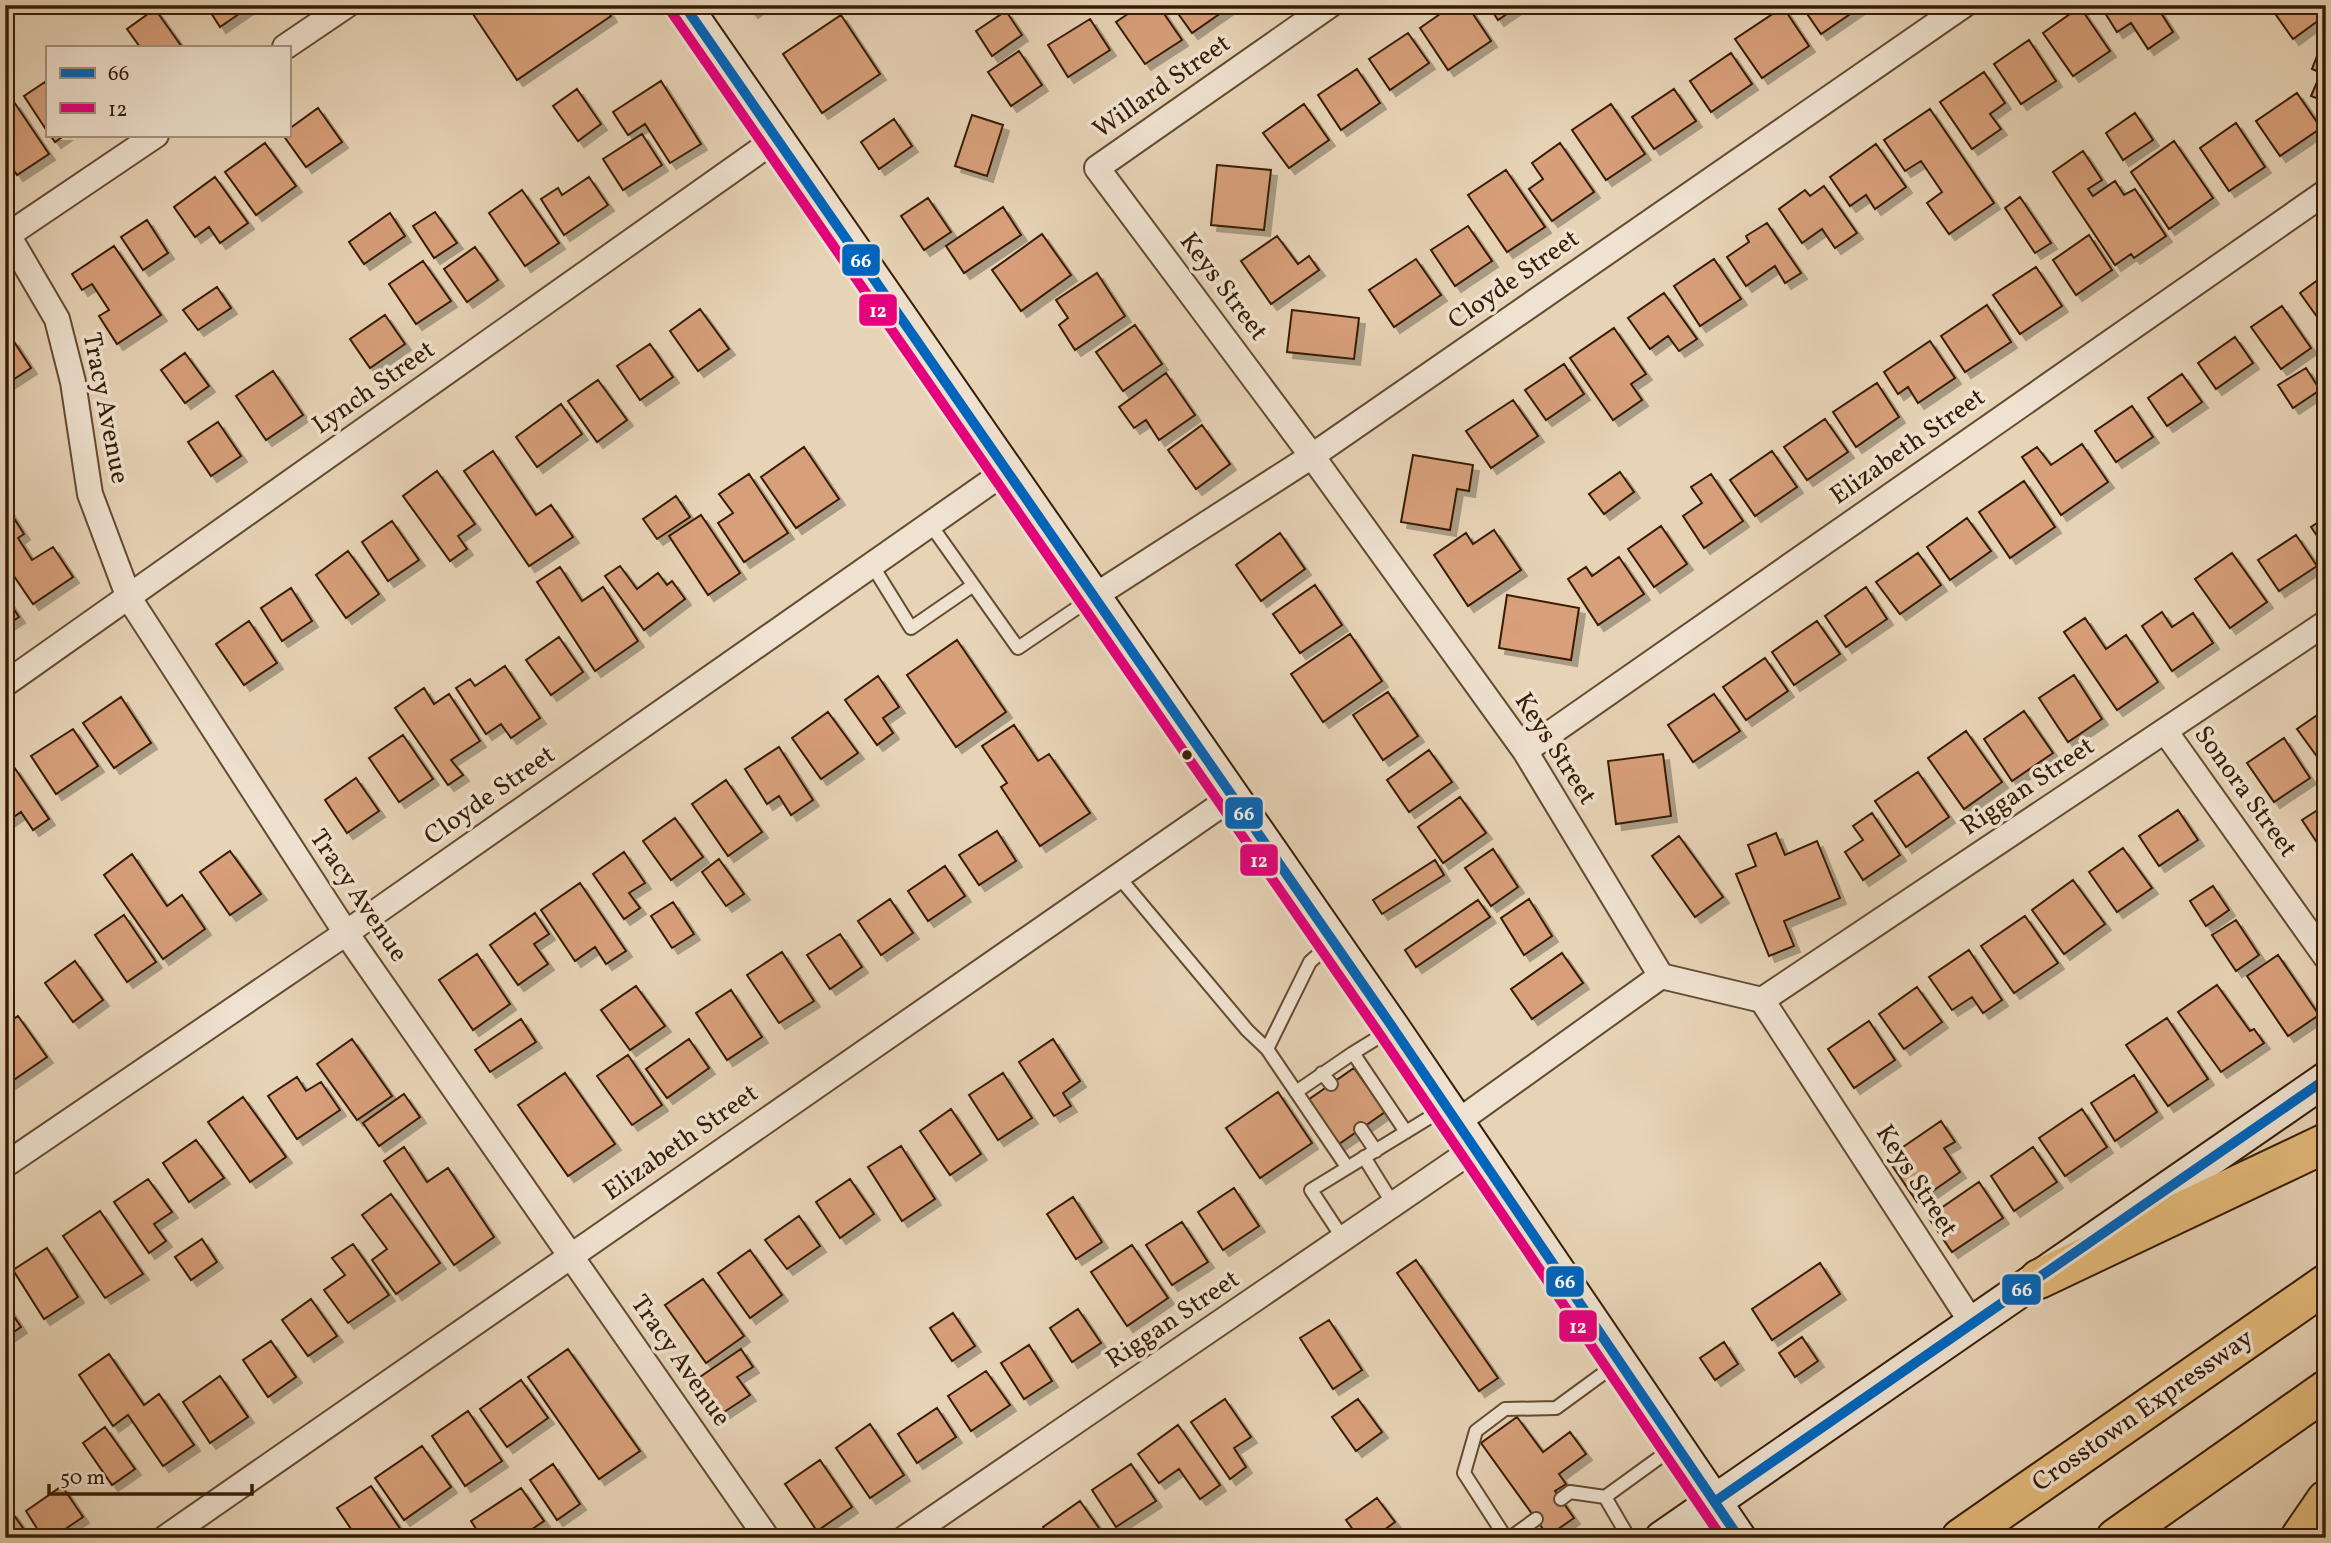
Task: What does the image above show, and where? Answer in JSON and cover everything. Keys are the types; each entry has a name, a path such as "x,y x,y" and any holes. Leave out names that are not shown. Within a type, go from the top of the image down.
{"highway":[{"path":"2039,1279 2326,1143"},
{"name":"Crosstown Expressway","path":"1961,1538 2326,1284"},
{"path":"2116,1538 2326,1390"},
{"path":"2300,1538 2326,1500"}],"main road":[{"path":"684,5 1231,798 1393,1028 1717,1500 1739,1538"},
{"path":"1662,1538 2326,1079"}],"street":[{"path":"286,46 347,5"},
{"name":"Willard Street","path":"1097,168 1330,5"},
{"name":"Cloyde Street","path":"1093,597 1312,456 1965,5"},
{"path":"6,234 154,136"},
{"name":"Lynch Street","path":"5,684 776,139"},
{"name":"Keys Street","path":"1097,168 1312,456 1525,751 1661,976"},
{"name":"Elizabeth Street","path":"1525,751 2326,191"},
{"name":"Tracy Avenue","path":"6,234 57,319 73,382 90,494 129,598 346,933 767,1538"},
{"name":"Cloyde Street","path":"5,1165 346,933 1006,471"},
{"name":"Riggan Street","path":"1762,1000 2326,623"},
{"name":"Sonora Street","path":"2165,731 2326,957"},
{"name":"Elizabeth Street","path":"165,1538 1231,798"},
{"path":"1661,976 1762,1000"},
{"name":"Riggan Street","path":"905,1538 1394,1204 1459,1126 1661,976"},
{"name":"Keys Street","path":"1762,1000 1972,1323"}],"lane":[{"path":"930,524 1018,648 1093,597"},
{"path":"872,565 911,628 972,586"},
{"path":"1118,876 1247,1030 1267,1049 1347,1167"},
{"path":"1267,1049 1310,962 1332,943"},
{"path":"1296,1092 1393,1028"},
{"path":"1353,1053 1406,1132"},
{"path":"1322,1073 1331,1084"},
{"path":"1344,1240 1311,1190 1406,1132 1459,1126"},
{"path":"1360,1129 1394,1204"},
{"path":"1536,1519 1508,1538 1464,1473 1476,1431 1505,1409 1556,1408 1621,1361"},
{"path":"1560,1499 1570,1492 1605,1497 1678,1444"},
{"path":"1605,1497 1629,1538"}],"building":[{"path":"206,5 248,5 249,7 220,27"},
{"path":"467,5 604,5 611,16 517,80"},
{"path":"747,5 762,5 752,12"},
{"path":"1141,5 1158,5 1182,40 1145,64 1116,22"},
{"path":"1172,5 1231,5 1231,6 1192,33"},
{"path":"1453,5 1467,5 1491,41 1448,70 1420,28"},
{"path":"1488,5 1520,5 1498,20"},
{"path":"1801,5 1857,5 1859,8 1821,34"},
{"path":"2100,5 2156,5 2173,32 2148,49 2131,23 2117,32"},
{"path":"2269,5 2326,5 2326,15 2293,39"},
{"path":"1783,7 1809,46 1762,78 1735,39"},
{"path":"2080,7 2110,51 2073,76 2043,33"},
{"path":"155,9 181,46 139,46 127,29"},
{"path":"1006,11 1022,35 992,56 976,31"},
{"path":"841,15 880,74 822,113 783,54"},
{"path":"1090,19 1110,50 1068,77 1048,45"},
{"path":"1408,33 1429,63 1390,90 1369,59"},
{"path":"2324,38 2326,102 2311,96 2321,73 2312,69"},
{"path":"2029,40 2056,81 2021,104 1994,64"},
{"path":"1019,51 1042,85 1011,106 988,72"},
{"path":"1731,53 1752,84 1711,112 1690,81"},
{"path":"1357,69 1380,103 1341,130 1318,95"},
{"path":"1984,72 2005,103 1990,114 2001,129 1972,149 1940,102"},
{"path":"661,81 701,144 670,163 645,124 628,135 613,112"},
{"path":"45,82 46,129 24,96"},
{"path":"577,89 601,124 578,141 553,106"},
{"path":"1674,89 1696,121 1654,149 1632,117"},
{"path":"2297,93 2321,128 2280,156 2256,121"},
{"path":"14,102 49,154 17,175 5,157 5,108"},
{"path":"1304,104 1329,140 1289,168 1263,133"},
{"path":"1611,104 1645,154 1606,180 1572,130"},
{"path":"318,108 342,142 306,167 284,136 290,136 290,128"},
{"path":"1930,109 1994,203 1949,234 1927,203 1942,192 1921,161 1905,171 1884,140"},
{"path":"2135,113 2153,140 2123,160 2106,133"},
{"path":"972,115 1003,125 987,176 955,166"},
{"path":"894,119 912,146 879,169 861,142"},
{"path":"2236,123 2265,167 2229,191 2200,148"},
{"path":"642,134 662,165 623,190 603,159"},
{"path":"51,136 64,136 55,142"},
{"path":"2174,141 2213,198 2169,229 2131,172"},
{"path":"265,143 296,186 256,215 225,172"},
{"path":"1560,143 1594,192 1552,221 1529,189 1543,179 1532,163"},
{"path":"1876,144 1906,187 1875,209 1866,195 1850,206 1830,177"},
{"path":"2083,151 2102,180 2088,189 2093,196 2115,181 2124,195 2135,189 2166,236 2134,258 2131,254 2115,265 2053,172"},
{"path":"1217,165 1271,170 1264,230 1211,225"},
{"path":"1506,170 1545,227 1507,252 1468,195"},
{"path":"215,177 248,223 220,243 209,227 195,237 174,207"},
{"path":"589,177 608,205 564,235 541,199 558,188 562,195"},
{"path":"1824,186 1857,233 1835,248 1822,229 1802,243 1779,209 1805,190 1810,196"},
{"path":"522,190 559,243 525,266 489,213"},
{"path":"2020,197 2051,243 2035,253 2005,208"},
{"path":"928,198 951,232 924,250 901,216"},
{"path":"1003,207 1021,235 964,273 946,246"},
{"path":"435,212 457,243 434,258 413,226"},
{"path":"390,213 405,236 364,264 349,242"},
{"path":"147,220 168,253 143,270 121,237"},
{"path":"1767,223 1801,273 1785,283 1775,266 1746,286 1727,257 1749,242 1746,236"},
{"path":"1468,226 1492,261 1455,286 1431,250"},
{"path":"1042,234 1071,275 1021,311 992,270"},
{"path":"2089,235 2112,270 2076,295 2053,260"},
{"path":"1277,236 1298,264 1309,256 1319,270 1271,304 1241,261"},
{"path":"114,246 161,315 117,344 99,316 109,310 92,284 82,290 72,274"},
{"path":"475,247 498,280 467,302 444,269"},
{"path":"1416,259 1441,295 1394,327 1369,290"},
{"path":"1714,259 1741,299 1700,326 1674,286"},
{"path":"423,261 451,301 416,324 389,284"},
{"path":"2036,267 2062,306 2020,334 1993,295"},
{"path":"1097,273 1125,316 1075,350 1059,325 1068,318 1056,300"},
{"path":"2326,274 2326,327 2325,328 2300,293"},
{"path":"217,287 231,308 198,330 183,310"},
{"path":"1664,293 1697,339 1679,351 1668,336 1650,349 1628,318"},
{"path":"1987,305 2011,342 1965,372 1941,336"},
{"path":"2282,306 2311,348 2281,369 2251,327"},
{"path":"700,309 729,349 698,371 670,331"},
{"path":"1292,310 1359,318 1354,359 1287,352"},
{"path":"385,315 405,344 370,368 350,339"},
{"path":"1135,325 1162,364 1123,391 1096,352"},
{"path":"1614,328 1646,374 1631,384 1642,400 1613,420 1570,358"},
{"path":"2235,337 2253,363 2216,389 2198,363"},
{"path":"13,340 31,368 5,385 5,346"},
{"path":"1930,341 1955,378 1918,403 1908,387 1898,394 1884,372"},
{"path":"650,344 673,377 640,400 617,366"},
{"path":"185,353 209,386 185,403 161,370"},
{"path":"1564,364 1584,394 1546,420 1525,390"},
{"path":"2306,368 2320,390 2293,408 2278,385"},
{"path":"273,371 303,415 266,440 236,396"},
{"path":"1166,373 1195,415 1159,440 1146,420 1134,428 1119,407"},
{"path":"2182,374 2202,402 2167,426 2148,398"},
{"path":"598,380 627,420 597,442 568,401"},
{"path":"1877,383 1899,417 1856,447 1833,412"},
{"path":"1513,400 1538,436 1491,468 1466,431"},
{"path":"561,404 582,434 537,467 516,437"},
{"path":"2132,406 2153,437 2116,462 2095,431"},
{"path":"1825,419 1848,452 1807,480 1784,447"},
{"path":"218,422 241,456 211,476 188,442"},
{"path":"1202,425 1230,464 1196,489 1168,450"},
{"path":"2326,437 2326,454 2318,442"},
{"path":"2082,444 2108,482 2061,515 2022,457 2037,447 2051,465"},
{"path":"804,447 839,499 796,528 761,477"},
{"path":"493,451 536,515 551,505 573,537 529,566 464,471"},
{"path":"1772,451 1797,487 1755,516 1730,480"},
{"path":"1413,455 1473,465 1469,491 1457,489 1450,530 1401,522"},
{"path":"437,471 475,524 458,536 467,549 450,561 403,496"},
{"path":"1620,472 1634,492 1604,514 1589,494"},
{"path":"749,474 788,533 744,562 718,523 733,513 719,494"},
{"path":"1711,474 1743,521 1704,548 1683,516 1702,503 1691,487"},
{"path":"2024,481 2055,527 2010,558 1979,512"},
{"path":"676,496 690,517 657,539 643,519"},
{"path":"8,509 24,534 18,538 32,560 53,547 73,577 33,604 5,563 5,511"},
{"path":"701,515 740,573 708,595 669,536"},
{"path":"2326,517 2326,549 2311,527"},
{"path":"1967,518 1991,551 1950,580 1927,547"},
{"path":"392,521 419,560 388,581 362,542"},
{"path":"1661,526 1687,564 1654,587 1628,549"},
{"path":"1494,530 1521,570 1468,606 1434,555 1466,533 1473,544"},
{"path":"1280,533 1305,569 1261,601 1236,565"},
{"path":"2296,535 2317,566 2279,591 2258,560"},
{"path":"348,551 379,594 346,618 316,575"},
{"path":"1918,553 1941,585 1900,614 1876,582"},
{"path":"2232,553 2267,602 2230,628 2195,579"},
{"path":"1619,557 1644,594 1598,625 1568,579 1586,567 1592,576"},
{"path":"620,566 637,589 658,573 667,585 672,581 685,599 644,630 605,576"},
{"path":"560,567 582,601 603,587 638,641 595,671 537,582"},
{"path":"1315,585 1342,625 1300,653 1273,614"},
{"path":"1866,587 1887,619 1846,647 1825,616"},
{"path":"291,588 312,621 282,641 261,608"},
{"path":"1507,595 1579,608 1571,660 1499,648"},
{"path":"5,596 19,617 5,626"},
{"path":"2162,612 2172,627 2193,613 2213,643 2172,671 2142,626"},
{"path":"2085,618 2106,649 2126,635 2158,682 2117,710 2064,632"},
{"path":"249,621 277,663 244,685 216,644"},
{"path":"1817,621 1840,654 1794,685 1772,652"},
{"path":"1350,634 1382,681 1323,722 1291,674"},
{"path":"559,637 583,672 551,695 526,660"},
{"path":"957,640 1006,712 956,747 907,675"},
{"path":"1765,658 1788,691 1746,720 1723,687"},
{"path":"505,666 540,718 511,738 501,724 486,734 456,688 470,679 475,686"},
{"path":"2074,675 2102,719 2068,742 2039,698"},
{"path":"878,676 899,707 883,718 893,733 877,745 845,700"},
{"path":"424,688 434,704 449,694 480,741 451,760 463,775 448,785 395,708"},
{"path":"1388,692 1418,736 1383,760 1353,715"},
{"path":"1714,694 1740,731 1693,762 1668,725"},
{"path":"121,697 151,743 114,768 83,723"},
{"path":"2326,709 2326,769 2297,729"},
{"path":"2024,711 2053,753 2012,781 1984,739"},
{"path":"828,712 858,753 821,779 792,738"},
{"path":"1014,725 1038,761 1049,754 1090,813 1040,846 1001,787 1007,783 982,746"},
{"path":"73,729 98,766 56,794 31,756"},
{"path":"1966,731 2002,782 1964,809 1928,758"},
{"path":"403,735 433,779 399,802 369,758"},
{"path":"2284,738 2310,778 2274,802 2247,763"},
{"path":"779,747 813,800 791,815 779,796 767,804 745,769"},
{"path":"1429,750 1452,782 1409,812 1387,780"},
{"path":"1663,754 1671,816 1616,824 1608,761"},
{"path":"14,767 49,819 33,830 21,812 5,823 5,773"},
{"path":"1918,772 1949,817 1906,847 1875,801"},
{"path":"356,778 379,811 347,833 325,800"},
{"path":"726,780 762,832 728,856 692,804"},
{"path":"1460,797 1486,833 1443,863 1418,827"},
{"path":"2324,806 2326,844 2320,847 2302,820"},
{"path":"2178,810 2198,840 2159,866 2139,836"},
{"path":"1872,813 1900,855 1863,880 1845,852 1863,840 1853,826"},
{"path":"675,818 703,857 671,880 643,841"},
{"path":"997,831 1016,861 979,885 959,855"},
{"path":"1776,833 1785,855 1817,841 1840,898 1784,921 1794,946 1769,956 1736,874 1756,866 1748,845"},
{"path":"1679,836 1723,897 1695,917 1652,856"},
{"path":"2123,848 2152,888 2117,912 2089,872"},
{"path":"1493,849 1518,887 1491,906 1465,868"},
{"path":"230,851 261,894 230,915 200,872"},
{"path":"624,852 645,883 629,893 640,908 624,919 593,874"},
{"path":"132,854 167,906 182,895 205,929 163,959 104,875"},
{"path":"719,859 744,894 726,906 702,872"},
{"path":"1435,860 1444,875 1382,914 1373,900"},
{"path":"945,866 965,896 928,921 908,891"},
{"path":"2073,880 2105,924 2064,954 2032,910"},
{"path":"580,883 626,951 606,964 595,947 575,961 541,910"},
{"path":"2213,886 2229,910 2206,926 2190,901"},
{"path":"890,899 913,933 881,955 858,921"},
{"path":"1529,899 1552,936 1524,955 1501,918"},
{"path":"1478,900 1490,917 1416,967 1405,950"},
{"path":"673,902 694,934 672,948 651,916"},
{"path":"535,913 549,934 534,944 548,964 518,985 490,945"},
{"path":"124,915 156,962 127,982 95,935"},
{"path":"2025,916 2058,963 2014,993 1981,946"},
{"path":"2236,920 2259,955 2236,971 2212,935"},
{"path":"840,934 862,967 830,989 807,955"},
{"path":"1969,950 2002,1000 1983,1013 1972,997 1952,1010 1929,977"},
{"path":"782,952 814,1001 779,1023 747,975"},
{"path":"1562,953 1583,983 1532,1019 1511,989"},
{"path":"477,954 510,1004 473,1030 439,980"},
{"path":"2278,955 2319,1015 2288,1036 2247,976"},
{"path":"75,961 103,1000 73,1022 45,983"},
{"path":"2217,985 2250,1031 2254,1029 2264,1043 2221,1072 2178,1012"},
{"path":"636,986 665,1026 630,1050 601,1010"},
{"path":"1917,987 1942,1022 1904,1049 1879,1014"},
{"path":"731,990 762,1037 727,1060 696,1013"},
{"path":"18,1016 47,1057 5,1086 5,1025"},
{"path":"2167,1018 2208,1079 2168,1106 2126,1045"},
{"path":"521,1019 536,1042 490,1072 475,1050"},
{"path":"1869,1021 1895,1060 1854,1088 1828,1049"},
{"path":"352,1039 392,1096 357,1120 317,1064"},
{"path":"689,1039 709,1068 667,1098 646,1069"},
{"path":"1053,1039 1080,1081 1063,1093 1071,1106 1054,1116 1019,1062"},
{"path":"628,1055 662,1105 632,1125 597,1076"},
{"path":"1354,1068 1385,1112 1339,1144 1308,1100"},
{"path":"565,1073 615,1144 568,1176 518,1105"},
{"path":"1003,1073 1032,1118 998,1140 969,1095"},
{"path":"2134,1075 2157,1112 2115,1141 2091,1103"},
{"path":"297,1077 306,1091 321,1082 340,1110 297,1139 268,1096"},
{"path":"1278,1092 1312,1143 1260,1178 1226,1128"},
{"path":"404,1094 420,1117 379,1146 363,1123"},
{"path":"243,1097 286,1157 250,1182 208,1122"},
{"path":"951,1109 981,1154 950,1175 920,1131"},
{"path":"2082,1109 2107,1147 2065,1176 2039,1138"},
{"path":"1941,1121 1955,1142 1944,1148 1960,1172 1917,1202 1887,1158"},
{"path":"196,1140 224,1178 189,1202 163,1163"},
{"path":"901,1146 935,1199 902,1221 868,1167"},
{"path":"404,1147 427,1182 448,1168 494,1237 454,1265 384,1161"},
{"path":"2033,1147 2057,1182 2014,1211 1991,1176"},
{"path":"148,1179 172,1212 154,1224 166,1241 149,1253 114,1202"},
{"path":"850,1179 874,1214 840,1238 816,1202"},
{"path":"1979,1182 2003,1218 1952,1252 1928,1217"},
{"path":"1234,1188 1259,1226 1223,1250 1198,1212"},
{"path":"391,1194 440,1263 396,1294 372,1260 387,1249 362,1215"},
{"path":"1073,1197 1102,1242 1076,1259 1047,1214"},
{"path":"100,1211 143,1274 105,1298 63,1236"},
{"path":"799,1216 820,1246 787,1269 765,1240"},
{"path":"1182,1222 1208,1262 1172,1285 1146,1245"},
{"path":"202,1239 217,1262 191,1280 175,1257"},
{"path":"353,1244 389,1295 348,1323 324,1290 345,1275 332,1258"},
{"path":"1132,1245 1168,1298 1127,1326 1091,1272"},
{"path":"47,1248 78,1297 44,1319 13,1270"},
{"path":"750,1250 782,1295 750,1318 718,1273"},
{"path":"1416,1260 1498,1378 1479,1391 1397,1273"},
{"path":"1820,1263 1840,1294 1772,1340 1752,1309"},
{"path":"703,1279 744,1336 706,1363 665,1305"},
{"path":"311,1299 337,1336 308,1356 282,1320"},
{"path":"5,1303 21,1327 5,1338"},
{"path":"1078,1309 1101,1343 1072,1362 1050,1328"},
{"path":"953,1313 975,1346 952,1361 930,1328"},
{"path":"1329,1320 1362,1370 1333,1389 1300,1338"},
{"path":"1802,1337 1818,1361 1795,1377 1779,1353"},
{"path":"271,1341 296,1377 268,1397 243,1360"},
{"path":"1724,1342 1738,1364 1715,1380 1700,1358"},
{"path":"1029,1345 1052,1381 1024,1399 1001,1363"},
{"path":"568,1349 640,1451 599,1479 528,1377"},
{"path":"741,1349 753,1367 737,1377 750,1395 718,1416 694,1381"},
{"path":"109,1354 144,1405 159,1394 194,1445 163,1466 128,1415 113,1426 79,1375"},
{"path":"986,1371 1010,1405 971,1431 948,1396"},
{"path":"220,1376 248,1417 210,1443 183,1402"},
{"path":"521,1380 548,1418 507,1447 480,1409"},
{"path":"1225,1399 1251,1437 1234,1448 1246,1467 1230,1479 1191,1422"},
{"path":"1358,1399 1382,1432 1356,1451 1332,1417"},
{"path":"937,1408 956,1437 917,1463 898,1434"},
{"path":"468,1411 502,1461 465,1486 432,1436"},
{"path":"1517,1417 1543,1452 1570,1432 1586,1454 1559,1474 1566,1484 1555,1491 1574,1518 1548,1536 1481,1443"},
{"path":"870,1424 904,1475 870,1498 836,1448"},
{"path":"1178,1425 1220,1485 1200,1499 1179,1469 1159,1483 1138,1454"},
{"path":"105,1427 135,1469 112,1485 83,1443"},
{"path":"422,1446 451,1487 404,1520 375,1478"},
{"path":"820,1460 852,1507 817,1531 785,1484"},
{"path":"553,1464 580,1504 557,1520 530,1480"},
{"path":"1131,1464 1156,1501 1116,1527 1092,1490"},
{"path":"62,1486 83,1517 52,1538 43,1538 26,1511"},
{"path":"371,1486 403,1533 397,1538 357,1538 337,1508"},
{"path":"521,1488 544,1521 519,1538 482,1538 471,1521"},
{"path":"1377,1498 1395,1522 1373,1538 1359,1538 1346,1520"},
{"path":"1080,1501 1106,1538 1050,1538 1043,1527"},
{"path":"11,1511 30,1538 5,1538 5,1515"}],"transit line":[{"name":"66","path":"684,5 1393,1028 1739,1538"},
{"name":"12","path":"672,13 1381,1036 1722,1538"},
{"name":"66","path":"1717,1500 2326,1079"}]}
